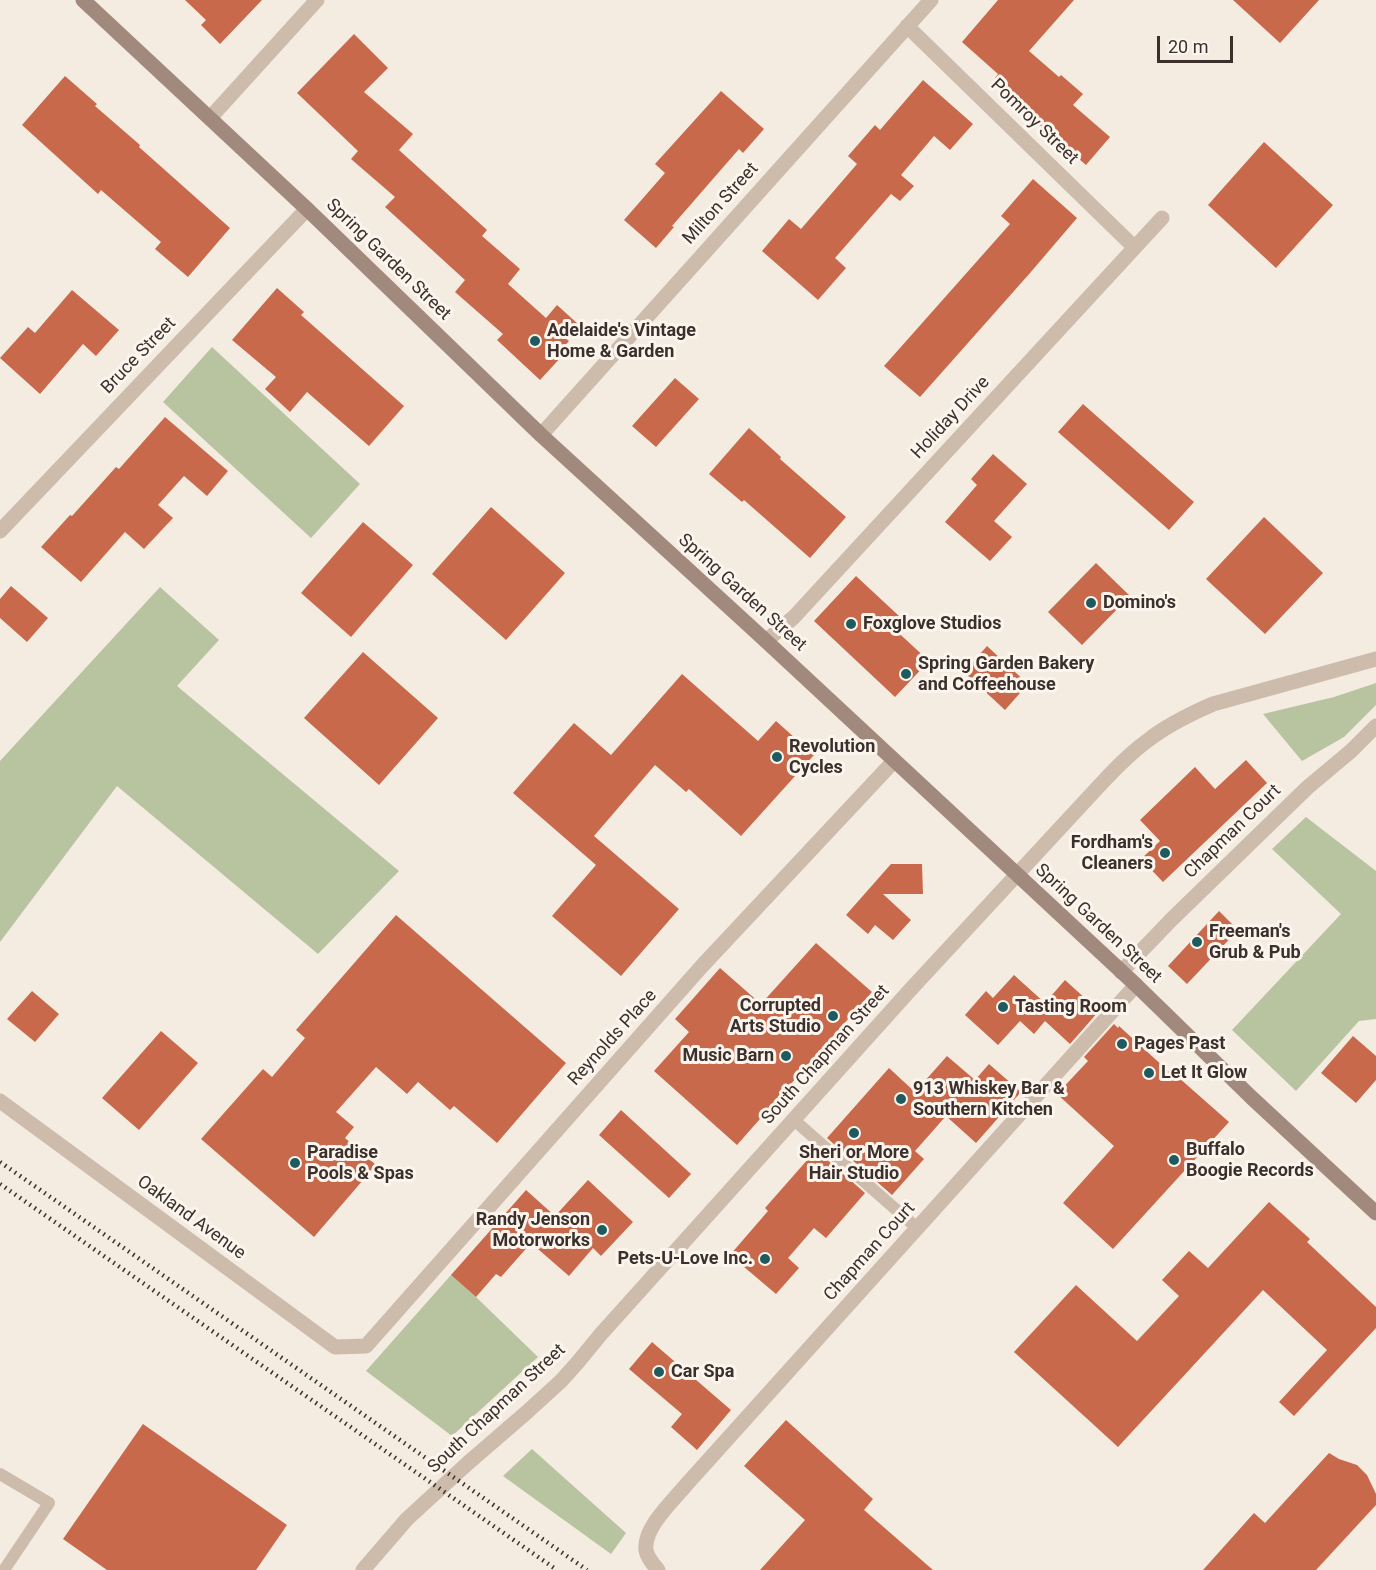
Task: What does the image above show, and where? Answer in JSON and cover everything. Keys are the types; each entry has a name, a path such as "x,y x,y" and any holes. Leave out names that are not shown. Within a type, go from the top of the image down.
{"main road":[{"name":"Spring Garden Street","path":"83,0 307,209 541,435 1136,985 1252,1098 1376,1212"}],"street":[{"path":"210,118 317,0"},
{"name":"Milton Street","path":"541,435 931,0"},
{"name":"Pomroy Street","path":"907,26 1134,247"},
{"name":"Bruce Street","path":"0,531 307,209"},
{"name":"Holiday Drive","path":"766,641 794,617 1162,218"},
{"name":"South Chapman Street","path":"363,1570 407,1519 561,1381 911,989 1098,786 1124,761 1164,729 1213,704 1376,659"},
{"name":"Chapman Court","path":"1121,972 1172,919 1308,787 1351,751 1376,726"},
{"name":"Reynolds Place","path":"366,1346 702,966 894,761"},
{"name":"Chapman Court","path":"658,1570 646,1551 646,1539 652,1526 686,1485 1136,985"},
{"name":"Oakland Avenue","path":"0,1101 334,1347 366,1346"}],"lane":[{"path":"794,1120 917,1228"},
{"path":"0,1474 49,1503 4,1570"}],"green space":[{"path":"212,347 360,484 311,538 163,402"},
{"path":"160,587 219,640 177,686 399,871 318,954 117,786 0,942 0,761"},
{"path":"1376,683 1376,705 1344,737 1302,761 1263,714 1334,697"},
{"path":"1306,817 1376,871 1376,1019 1359,1021 1296,1091 1232,1030 1341,914 1272,849"},
{"path":"451,1275 538,1357 452,1436 366,1371"},
{"path":"532,1449 626,1533 611,1554 503,1476"}],"building":[{"path":"185,0 262,0 220,44 201,25 206,20"},
{"path":"998,0 1074,0 1029,51 1083,94 1073,105 1110,137 1086,165 1027,114 1031,110 995,78 998,74 962,42"},
{"path":"1233,0 1319,0 1280,43"},
{"path":"354,34 388,68 364,92 413,134 399,150 487,230 482,236 520,269 508,284 546,318 557,305 578,324 565,338 569,341 560,351 563,355 540,380 497,340 503,334 455,292 465,280 385,207 395,197 351,159 358,151 297,93"},
{"path":"65,76 140,145 139,147 230,228 188,277 155,249 161,242 101,190 98,194 22,125"},
{"path":"923,80 973,124 950,150 934,136 901,175 914,186 900,201 891,194 835,258 846,268 818,300 762,251 789,219 801,229 857,164 848,156 875,125 880,130"},
{"path":"721,91 764,129 743,153 739,149 672,226 674,227 656,248 624,220 665,173 655,164"},
{"path":"1264,142 1333,205 1276,268 1208,205"},
{"path":"1033,179 1077,218 920,397 884,366 1010,224 1001,216"},
{"path":"277,288 304,312 301,315 404,406 369,446 307,392 290,412 265,389 276,377 232,340"},
{"path":"72,290 119,330 96,356 83,344 40,394 0,358 28,327 35,333"},
{"path":"675,378 699,399 656,447 632,426"},
{"path":"1083,404 1194,502 1169,530 1058,432"},
{"path":"165,417 228,471 207,496 184,476 158,505 173,518 144,549 125,532 81,582 41,547 116,467 119,469"},
{"path":"749,428 781,457 780,459 846,517 810,558 744,500 742,502 709,474"},
{"path":"993,454 1027,484 994,521 1012,537 990,561 945,522 977,485 971,479"},
{"path":"491,507 565,573 506,640 432,574"},
{"path":"1264,517 1323,573 1265,634 1206,579"},
{"path":"363,522 413,565 351,637 301,593"},
{"path":"1096,563 1130,596 1082,645 1048,612"},
{"path":"856,576 899,616 890,625 929,661 895,697 814,621"},
{"path":"11,586 48,618 27,642 0,618 0,599"},
{"path":"987,646 1028,684 1005,710 964,672"},
{"path":"363,652 438,718 379,785 304,718"},
{"path":"682,674 758,741 776,721 814,755 741,836 689,789 686,792 655,765 594,836 679,909 621,976 552,916 596,865 513,793 574,723 611,755"},
{"path":"1246,760 1267,783 1163,882 1141,859 1160,841 1140,820 1195,767 1215,789"},
{"path":"891,864 922,864 923,894 883,894 911,920 893,940 875,925 868,934 846,915"},
{"path":"1219,911 1238,930 1187,984 1168,966"},
{"path":"396,915 566,1063 497,1143 454,1106 450,1110 418,1082 407,1094 376,1067 336,1112 354,1127 345,1138 376,1165 314,1237 201,1139 263,1069 272,1077 305,1038 296,1030"},
{"path":"816,943 872,992 737,1145 654,1071 689,1032 675,1019 720,968 761,1004"},
{"path":"1014,975 1045,1003 1065,980 1099,1011 1070,1044 1045,1021 1034,1034 1020,1021 998,1045 965,1015 986,991 993,998"},
{"path":"32,991 59,1014 35,1042 7,1019"},
{"path":"1114,1024 1229,1122 1113,1249 1063,1203 1114,1146 1057,1094 1088,1061 1084,1057"},
{"path":"161,1031 198,1063 139,1130 102,1098"},
{"path":"1353,1036 1376,1056 1376,1080 1356,1103 1321,1073"},
{"path":"947,1056 975,1080 989,1064 1021,1092 976,1143 946,1116 915,1151 924,1159 892,1195 827,1138 889,1068 915,1092"},
{"path":"621,1110 691,1174 669,1198 599,1135"},
{"path":"816,1150 865,1193 826,1238 814,1228 788,1258 799,1268 776,1294 730,1255 768,1211 765,1208"},
{"path":"588,1180 633,1222 601,1256 593,1248 569,1276 531,1243 501,1277 496,1274 476,1297 451,1275 526,1190 555,1216"},
{"path":"1269,1202 1310,1239 1307,1242 1376,1307 1376,1328 1294,1416 1279,1402 1327,1350 1263,1290 1118,1447 1014,1352 1076,1285 1137,1341 1179,1296 1162,1280 1189,1251 1208,1268"},
{"path":"652,1342 731,1410 697,1450 671,1427 682,1414 629,1369"},
{"path":"786,1420 873,1499 864,1510 933,1570 760,1570 805,1520 744,1466"},
{"path":"143,1424 287,1525 256,1570 107,1570 63,1539"},
{"path":"1329,1453 1357,1465 1367,1475 1376,1494 1376,1505 1316,1570 1203,1570 1254,1513 1265,1523"}],"railway":[{"path":"0,1162 587,1570"},
{"path":"0,1184 557,1570"}],"place":[{"name":"Adelaide's Vintage Home & Garden","path":"535,341"},
{"name":"Domino's","path":"1091,603"},
{"name":"Foxglove Studios","path":"851,624"},
{"name":"Spring Garden Bakery and Coffeehouse","path":"906,674"},
{"name":"Revolution Cycles","path":"777,757"},
{"name":"Fordham's Cleaners","path":"1165,853"},
{"name":"Freeman's Grub & Pub","path":"1197,942"},
{"name":"Tasting Room","path":"1003,1007"},
{"name":"Corrupted Arts Studio","path":"833,1016"},
{"name":"Pages Past","path":"1122,1044"},
{"name":"Music Barn","path":"786,1056"},
{"name":"Let It Glow","path":"1149,1073"},
{"name":"913 Whiskey Bar & Southern Kitchen","path":"901,1099"},
{"name":"Sheri or More Hair Studio","path":"854,1133"},
{"name":"Buffalo Boogie Records","path":"1174,1160"},
{"name":"Paradise Pools & Spas","path":"295,1163"},
{"name":"Randy Jenson Motorworks","path":"602,1230"},
{"name":"Pets-U-Love Inc.","path":"765,1259"},
{"name":"Car Spa","path":"659,1372"}]}
